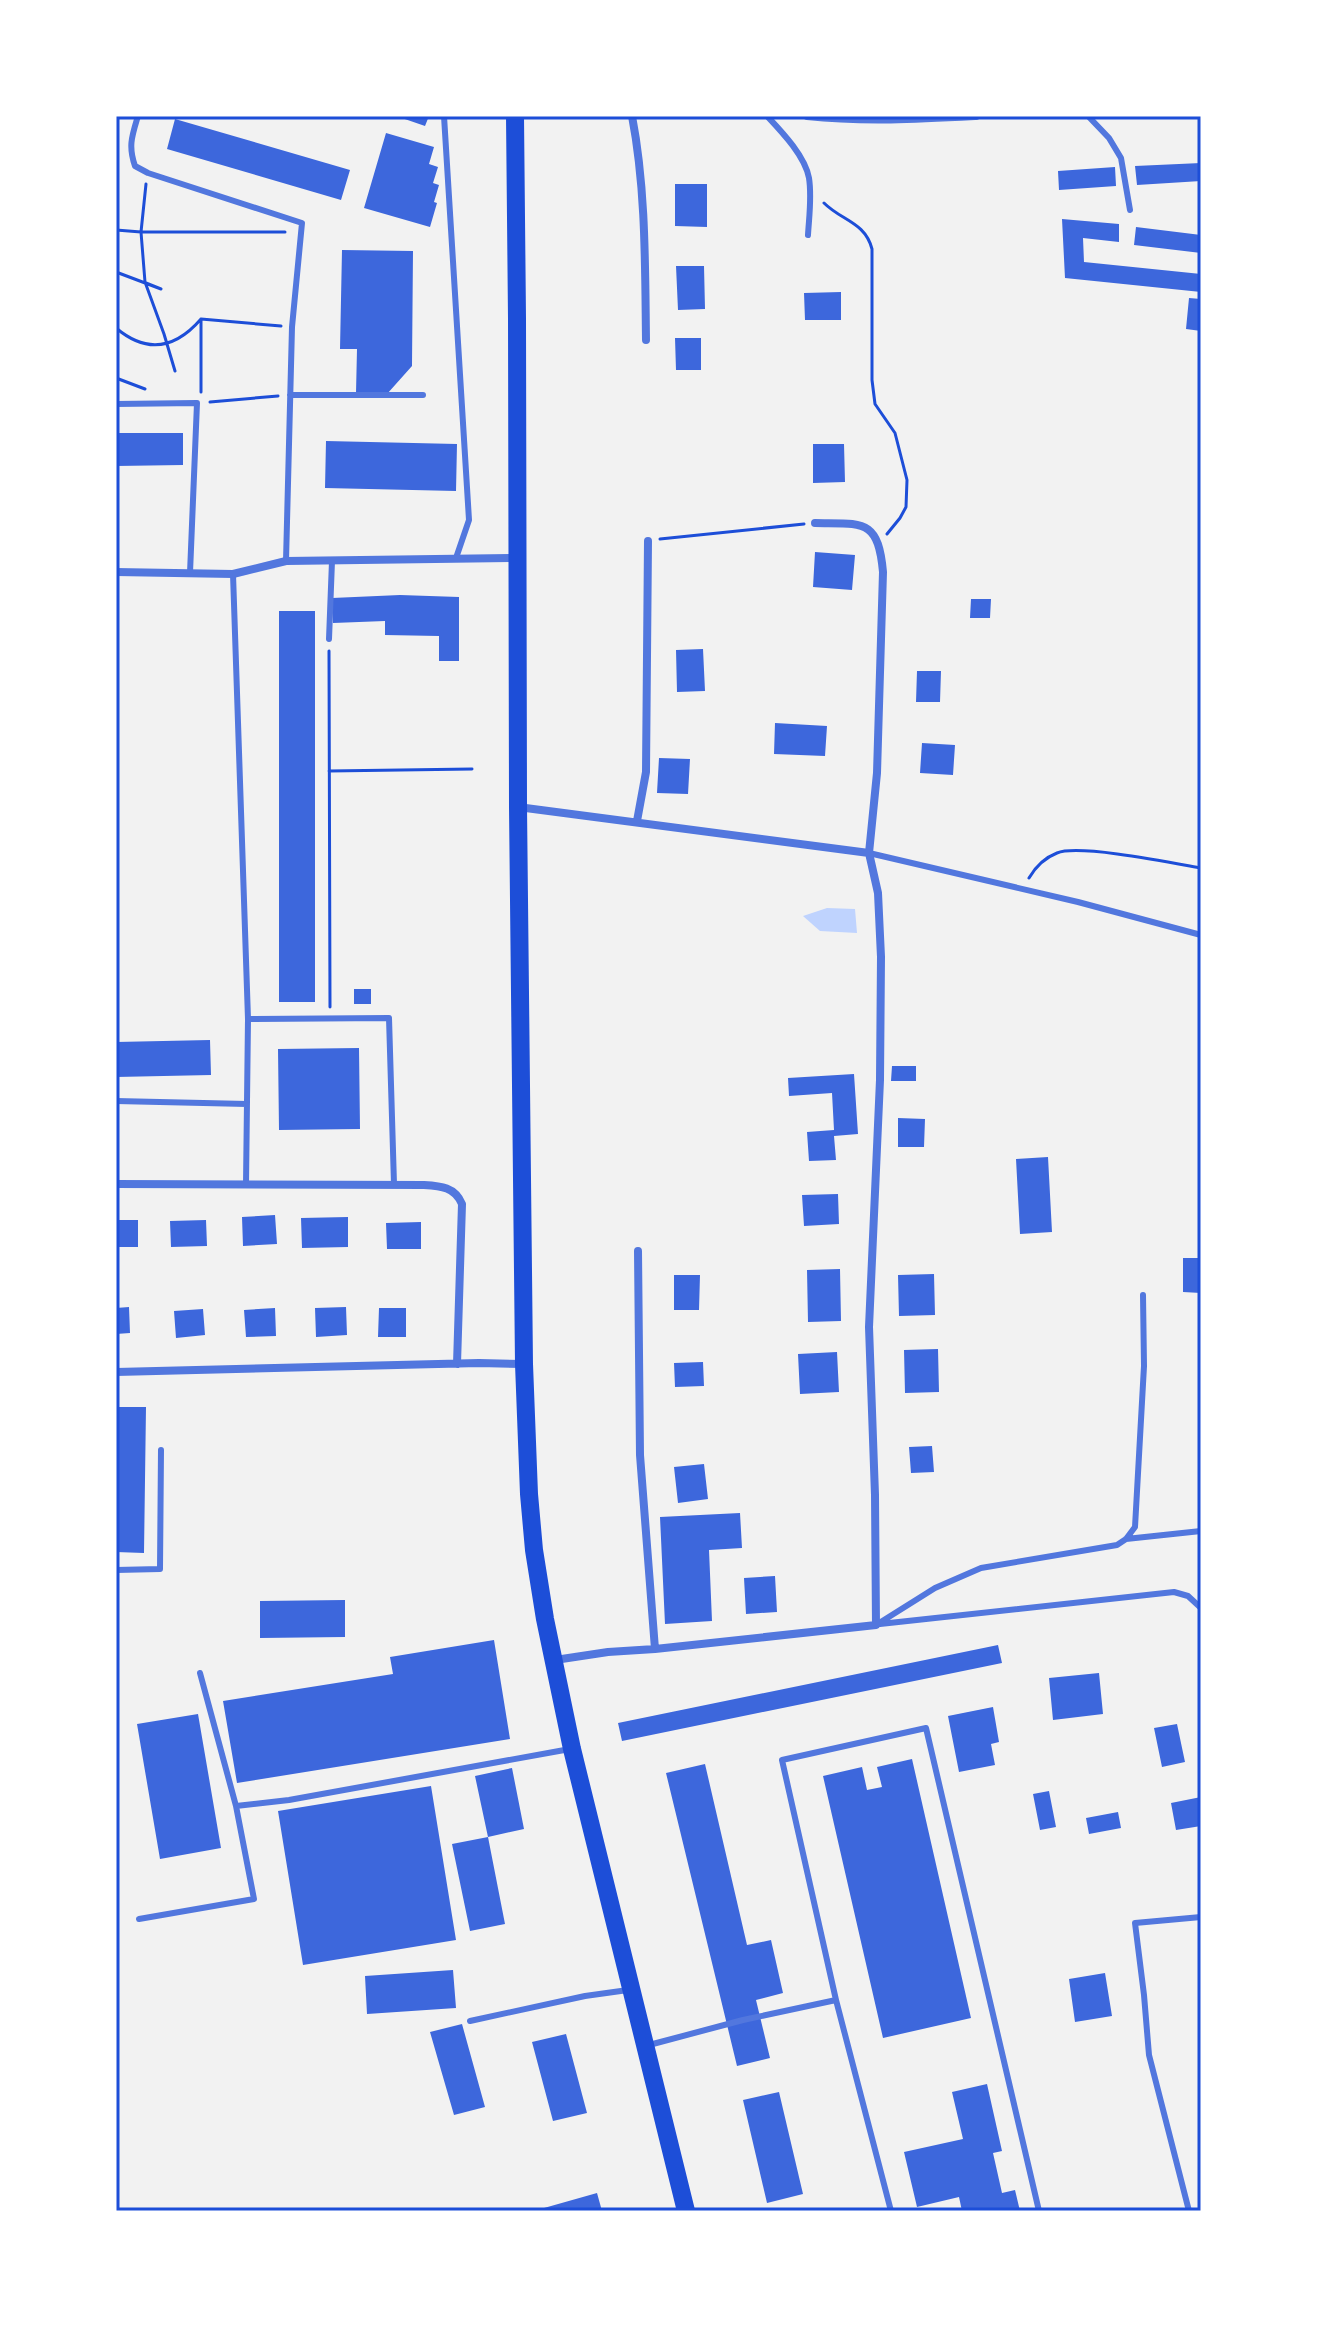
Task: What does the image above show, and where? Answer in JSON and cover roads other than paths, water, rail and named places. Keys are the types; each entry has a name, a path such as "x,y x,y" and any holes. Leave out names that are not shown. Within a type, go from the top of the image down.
{"main road":[{"path":"515,116 518,807 524,1364 529,1494 534,1550 572,1749 686,2211"}],"street":[{"path":"632,116 645,264 646,340"},
{"path":"807,116 858,120 976,116"},
{"path":"553,1661 608,1652 876,1625 869,1327 880,1080 881,957 878,893 869,853 875,804 883,572 877,536 868,528 853,524 815,523"},
{"path":"637,821 646,772 648,541"},
{"path":"116,572 233,574 286,561 517,558"},
{"path":"518,807 869,853"},
{"path":"116,1184 438,1185 456,1194 462,1204 457,1364"},
{"path":"638,1251 640,1455 655,1649"},
{"path":"116,1372 524,1364"}],"lane":[{"path":"138,116 130,152 135,166 148,173 302,223 292,327 286,561"},
{"path":"444,116 469,520 456,558"},
{"path":"767,116 809,175 808,235"},
{"path":"1088,116 1109,138 1121,158 1130,210"},
{"path":"290,395 423,395"},
{"path":"116,404 197,403 190,573"},
{"path":"329,639 332,561"},
{"path":"233,574 248,1019 246,1184"},
{"path":"869,853 1201,935"},
{"path":"248,1019 389,1018 394,1184"},
{"path":"116,1101 247,1104"},
{"path":"876,1625 935,1588 981,1568 1117,1545 1126,1539 1135,1527 1144,1366 1143,1295"},
{"path":"116,1570 160,1569 161,1450"},
{"path":"1126,1539 1201,1531"},
{"path":"876,1625 1174,1592 1188,1596 1201,1608"},
{"path":"139,1919 254,1899 236,1806 200,1673"},
{"path":"891,2211 836,2000 782,1760 926,1728 1039,2211"},
{"path":"236,1806 289,1800 572,1749"},
{"path":"1189,2211 1149,2055 1135,1923 1201,1917"},
{"path":"470,2021 631,1989"},
{"path":"645,2046 836,2000"}],"water":[{"path":"827,908 855,909 857,933 820,931 803,916"}]}
